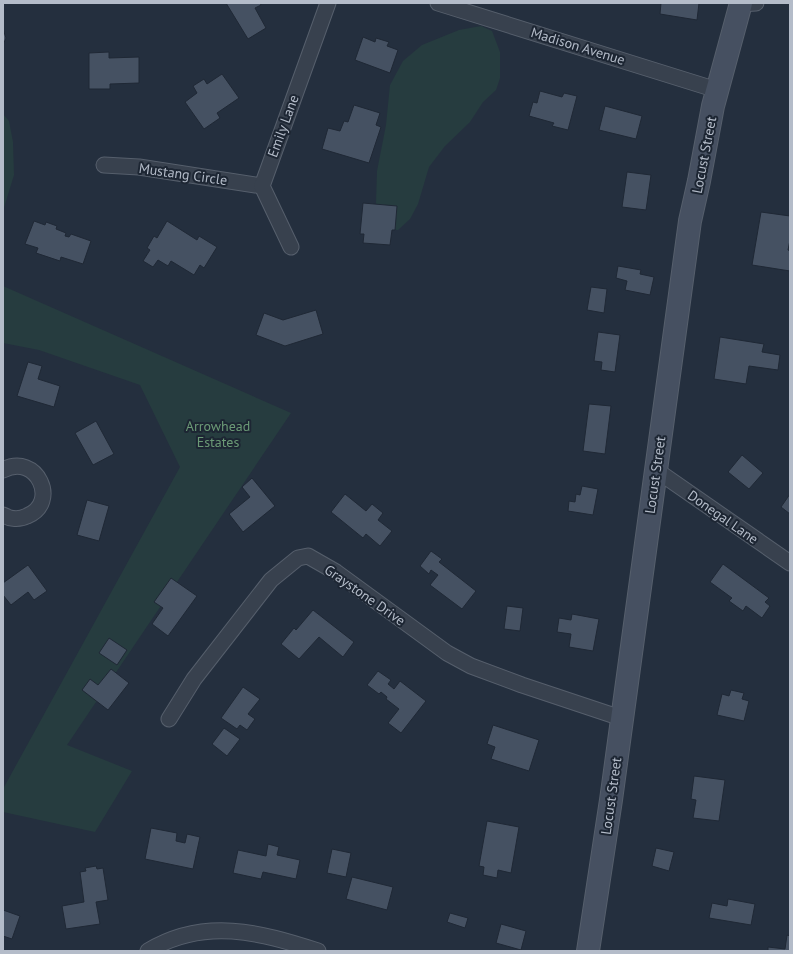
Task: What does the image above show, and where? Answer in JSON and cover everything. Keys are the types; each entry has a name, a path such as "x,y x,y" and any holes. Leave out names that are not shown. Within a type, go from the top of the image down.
{"main road":[{"name":"Locust Street","path":"588,951 611,800 690,221 700,181 717,90 746,3"}],"street":[{"name":"Emily Lane","path":"262,186 328,3"},
{"name":"Madison Avenue","path":"438,3 717,90"},
{"name":"Mustang Circle","path":"104,165 139,167 262,186"},
{"path":"262,186 291,247"},
{"path":"3,470 13,466 19,466 31,470 40,479 43,491 41,502 35,512 18,519 3,515"},
{"name":"Donegal Lane","path":"656,470 790,563"},
{"name":"Graystone Drive","path":"169,719 194,679 272,580 298,558 308,556 336,572 448,653 471,666 522,685 621,718"},
{"path":"148,951 180,937 203,932 224,930 274,938 318,951"}],"green space":[{"path":"481,26 492,31 500,52 500,78 496,90 483,102 470,122 445,146 429,167 418,204 410,219 398,230 383,229 376,203 377,171 386,125 390,85 403,61 422,45 459,30"},
{"path":"3,114 9,121 13,142 14,175 3,211"},
{"name":"Arrowhead Estates","path":"3,286 291,413 67,745 132,771 95,832 3,812 3,789 180,467 140,385 39,350 3,343"}],"building":[{"path":"226,3 260,3 261,5 255,8 266,28 248,39"},
{"path":"661,3 699,3 697,20 660,14"},
{"path":"3,29 6,38 3,45"},
{"path":"363,37 375,42 376,38 389,42 387,46 398,50 390,73 355,60"},
{"path":"109,52 109,58 139,57 139,83 110,84 110,89 89,89 89,53"},
{"path":"222,74 239,98 217,113 220,118 204,129 185,102 197,93 193,86 204,79 207,84"},
{"path":"540,91 562,97 564,93 577,96 568,130 552,126 554,123 529,116 533,102 537,103"},
{"path":"354,105 380,113 376,125 381,127 369,163 322,149 328,128 340,131 344,121 348,122"},
{"path":"605,106 642,116 636,139 599,130"},
{"path":"627,172 651,175 646,210 622,207"},
{"path":"363,203 397,206 395,230 392,230 390,245 363,243 364,234 360,234"},
{"path":"761,212 790,216 790,240 788,250 790,251 790,271 752,265"},
{"path":"34,221 45,225 46,222 57,226 56,229 66,233 65,236 69,237 71,234 91,241 83,264 61,257 60,261 36,253 38,248 25,244"},
{"path":"167,221 197,240 199,236 217,247 204,268 200,265 194,275 171,261 168,266 158,260 153,267 143,261 150,250 147,248 154,236 157,238"},
{"path":"618,266 641,270 640,274 654,277 650,295 625,290 627,281 616,278"},
{"path":"591,287 607,289 604,313 587,310"},
{"path":"316,310 323,334 285,346 256,335 264,313 283,320"},
{"path":"598,332 620,335 615,372 601,370 602,362 594,361"},
{"path":"720,337 764,344 762,352 780,355 778,370 749,366 746,384 714,379"},
{"path":"28,362 42,366 38,379 60,386 54,407 17,396"},
{"path":"589,404 611,406 605,454 583,451"},
{"path":"96,421 114,454 93,465 75,433"},
{"path":"742,455 763,473 749,489 728,472"},
{"path":"252,478 275,506 243,532 229,514 250,497 242,487"},
{"path":"582,486 598,489 593,515 568,511 569,501 575,502 576,494 580,495"},
{"path":"345,494 366,511 372,504 383,513 378,520 392,531 380,546 366,534 363,538 331,512"},
{"path":"790,494 790,514 781,507"},
{"path":"87,500 109,506 99,541 77,535"},
{"path":"431,551 442,559 439,562 476,591 462,609 430,585 438,575 431,570 429,574 420,566"},
{"path":"723,564 769,598 765,602 770,606 762,618 746,606 743,611 729,601 732,598 710,582"},
{"path":"28,565 47,591 34,600 28,592 11,605 3,595 3,583"},
{"path":"171,578 197,596 168,636 152,624 163,608 154,602"},
{"path":"507,606 523,608 520,631 504,629"},
{"path":"313,610 354,642 343,657 319,637 299,659 281,644 294,628 296,630"},
{"path":"572,614 599,619 593,651 569,647 571,634 557,632 559,618 571,620"},
{"path":"109,638 127,650 117,665 99,653"},
{"path":"111,669 129,683 108,710 82,690 90,679 98,685"},
{"path":"378,671 391,680 388,684 394,689 400,681 426,701 401,733 388,723 399,709 386,699 387,697 381,692 379,694 367,685"},
{"path":"243,687 260,699 248,714 255,719 247,730 240,725 237,729 221,718"},
{"path":"731,690 744,693 742,699 749,701 744,721 717,715 722,694 729,696"},
{"path":"493,725 539,740 529,771 491,759 495,747 487,744"},
{"path":"224,728 240,739 227,756 212,744"},
{"path":"694,776 725,780 719,821 693,818 696,800 691,799"},
{"path":"487,821 519,827 511,873 498,870 497,878 483,875 484,867 479,866"},
{"path":"151,828 177,833 176,841 185,843 187,834 200,837 193,869 145,859"},
{"path":"268,844 279,847 277,855 300,860 296,879 263,872 261,879 233,873 238,850 266,856"},
{"path":"656,848 674,852 669,871 652,866"},
{"path":"332,849 351,853 346,877 327,873"},
{"path":"96,866 97,869 103,868 108,900 96,902 100,924 66,929 62,906 84,902 80,872 86,871 85,868"},
{"path":"352,877 393,887 387,910 346,899"},
{"path":"728,899 755,904 751,925 709,918 712,903 727,906"},
{"path":"3,910 20,916 12,939 3,936"},
{"path":"450,913 468,918 465,928 447,922"},
{"path":"501,924 526,931 521,950 496,943"},
{"path":"787,935 790,936 790,951 768,951 768,947 785,949"}]}
